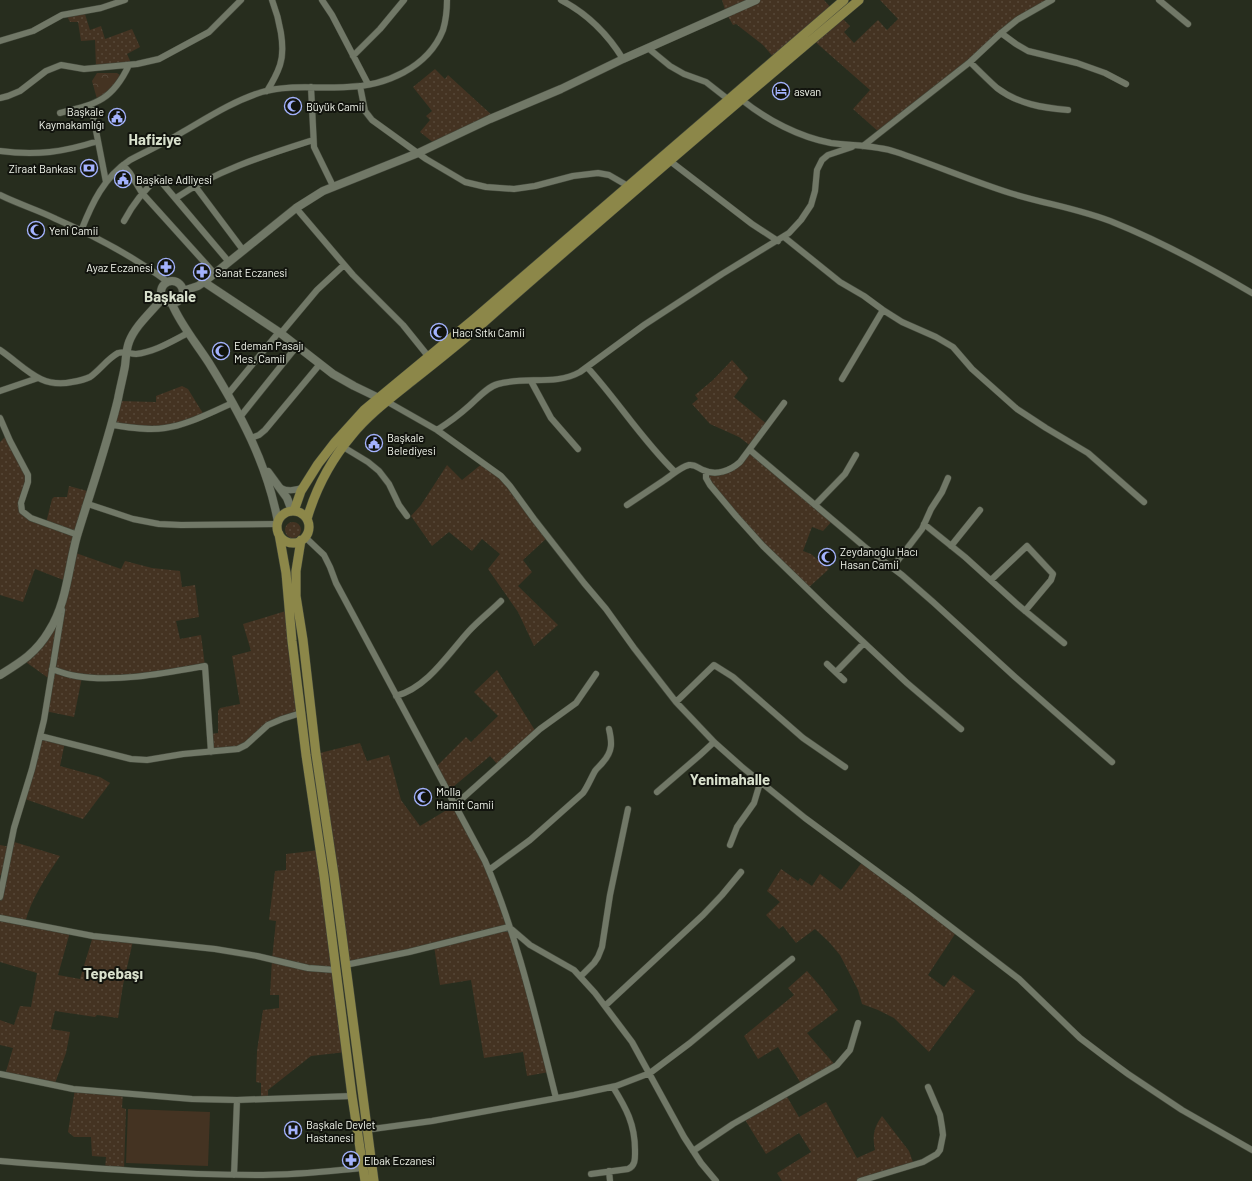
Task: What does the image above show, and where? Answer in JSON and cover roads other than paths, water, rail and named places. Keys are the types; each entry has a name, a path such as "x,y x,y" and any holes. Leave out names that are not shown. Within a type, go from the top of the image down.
{"main road":[{"path":"382,400 428,356 474,319 844,0"},
{"path":"293,511 304,487 339,444 355,419 481,325 859,0"},
{"path":"307,518 318,488 339,444"},
{"path":"365,1181 335,970 324,876 292,641 286,573 279,534 278,523 283,515 293,511 302,514 307,518 309,524 309,530 303,539 296,571 296,596 374,1181"},
{"path":"279,534 285,540 290,542 303,539"}],"street":[{"path":"0,41 33,31 62,15 101,8 125,0"},
{"path":"0,98 20,91 46,71 61,65 81,69 146,63 159,59 204,36 215,27 240,0"},
{"path":"267,91 280,67 282,56 279,22 272,0"},
{"path":"322,0 332,15 368,84"},
{"path":"353,56 380,29 404,0"},
{"path":"81,231 95,199 106,182 123,165 218,112 267,91 283,88 360,86 388,79 403,73 426,55 436,43 443,30 447,0"},
{"path":"561,0 575,8 602,30 613,43 623,59"},
{"path":"183,291 194,288 204,282 296,208 333,186 418,153 490,119 587,77 623,59 756,0"},
{"path":"863,146 970,62 1001,33 1022,17 1052,0"},
{"path":"1159,0 1188,24"},
{"path":"1001,33 1028,52 1077,63 1105,73 1126,84"},
{"path":"648,48 670,66 684,74 706,82 729,100"},
{"path":"970,62 998,89 1014,97 1037,106 1068,110"},
{"path":"60,113 91,105 105,98 115,89 129,65"},
{"path":"360,86 365,110 372,120 458,179 471,184 486,188 524,188 573,176 598,173 609,175 628,186"},
{"path":"311,87 313,140 316,153 328,173 333,186"},
{"path":"742,100 768,119 801,134 829,142 896,152 1011,194 1097,216 1172,249 1252,293"},
{"path":"91,105 106,182"},
{"path":"176,198 220,173 313,140"},
{"path":"0,151 24,153 56,152 77,148 98,141"},
{"path":"437,430 457,416 492,386 512,381 550,380 570,377 586,368 650,322 722,274 781,239 796,227 811,205 817,170 822,160 828,155 855,146"},
{"path":"670,161 752,224 781,239 840,282 864,296 902,322 936,337 953,347 986,382 1017,409 1088,453 1144,502"},
{"path":"123,165 130,173 142,193 215,274"},
{"path":"124,221 142,193 158,178 229,262"},
{"path":"195,186 243,250"},
{"path":"0,195 44,213 81,231 136,261 168,282"},
{"path":"296,208 344,265 403,325 428,356"},
{"path":"228,394 317,290 344,265"},
{"path":"173,281 178,283 183,291 180,300 172,304 162,299 160,294 161,288 168,282 173,281"},
{"path":"204,282 280,333 320,364 344,380 437,430 501,476 584,583 606,608 634,648 676,702 714,742 760,783 1019,979 1080,1038 1111,1062 1182,1110 1252,1150"},
{"path":"0,897 15,822 32,769 40,736 69,569 112,425 126,353 133,334 162,299"},
{"path":"172,304 176,314 228,394 263,464 287,498 293,511"},
{"path":"842,379 883,310"},
{"path":"0,350 43,381 57,384 79,381 92,375 115,354 120,352 137,354 152,350 188,333"},
{"path":"240,417 297,346"},
{"path":"251,438 263,433 320,364"},
{"path":"586,368 602,384 655,452 675,472"},
{"path":"0,391 38,378"},
{"path":"531,381 551,418 578,449"},
{"path":"627,505 675,472 688,465 692,465 706,471 723,472 733,468 750,450 784,402"},
{"path":"112,425 140,428 164,428 180,425 232,403"},
{"path":"0,418 28,475 28,482 21,504 22,511 31,518 78,535"},
{"path":"339,444 365,460 379,471 407,516"},
{"path":"750,450 961,626 1015,677 1112,762"},
{"path":"815,505 846,474 856,455"},
{"path":"88,504 128,517 159,524 278,523 263,464"},
{"path":"706,471 706,478 710,485 736,516 791,574 907,683 961,729"},
{"path":"892,568 924,524 948,478"},
{"path":"278,487 292,491 304,487"},
{"path":"951,546 980,510"},
{"path":"924,524 1064,643"},
{"path":"303,539 321,551 327,560 336,583 489,870 497,888 510,927 556,1098"},
{"path":"991,580 1027,546 1053,574 1051,580 1025,611"},
{"path":"396,696 409,691 423,681 445,659 469,631 502,601"},
{"path":"0,675 18,664 37,649 50,630 63,602"},
{"path":"836,672 864,643"},
{"path":"827,664 844,680"},
{"path":"676,702 714,665 733,677 803,738 845,767"},
{"path":"52,670 76,676 107,678 150,675 205,666 210,752"},
{"path":"455,805 540,729 576,703 596,674"},
{"path":"40,736 138,760 147,760 183,754 238,749 246,745 268,725 301,713"},
{"path":"489,870 530,840 583,793 596,770 607,758 610,752 612,741 609,729"},
{"path":"657,792 714,742"},
{"path":"730,845 737,827 754,803 760,783"},
{"path":"581,976 600,953 610,895 628,809"},
{"path":"606,1005 703,915 741,872"},
{"path":"0,918 107,938 215,949 257,956 308,968 335,970"},
{"path":"345,965 409,952 510,927"},
{"path":"510,927 530,945 568,966 581,976 606,1005 632,1042 676,1123 693,1150 716,1181"},
{"path":"358,1131 432,1121 556,1098 613,1086 650,1073 690,1043 792,959"},
{"path":"693,1150 733,1124 837,1065 852,1046 858,1023"},
{"path":"0,1074 74,1089 192,1099 237,1100 352,1096"},
{"path":"591,1174 631,1168 634,1163 634,1134 631,1120 613,1086"},
{"path":"860,1181 923,1162 937,1154 940,1150 943,1135 940,1116 928,1087"},
{"path":"234,1175 237,1100"},
{"path":"0,1161 95,1168 234,1175 294,1174 363,1168"},
{"path":"609,1171 610,1181"}],"place":[{"name":"asvan","path":"781,91"},
{"name":"Büyük Camii","path":"293,106"},
{"name":"Başkale Kaymakamlığı","path":"117,117"},
{"name":"Ziraat Bankası","path":"89,168"},
{"name":"Başkale Adliyesi","path":"123,179"},
{"name":"Yeni Camii","path":"36,230"},
{"name":"Ayaz Eczanesi","path":"166,267"},
{"name":"Sanat Eczanesi","path":"202,272"},
{"name":"Hacı Sıtkı Camii","path":"439,332"},
{"name":"Edeman Pasajı Mes. Camii","path":"221,351"},
{"name":"Başkale Belediyesi","path":"374,443"},
{"name":"Zeydanoğlu Hacı Hasan Camii","path":"827,557"},
{"name":"Molla Hamit Camii","path":"423,797"},
{"name":"Başkale Devlet Hastanesi","path":"293,1130"},
{"name":"Elbak Eczanesi","path":"351,1160"}],"district":[{"name":"Hafiziye","path":"155,139"},
{"name":"Başkale","path":"170,296"},
{"name":"Yenimahalle","path":"730,779"},
{"name":"Tepebaşı","path":"113,973"}]}
